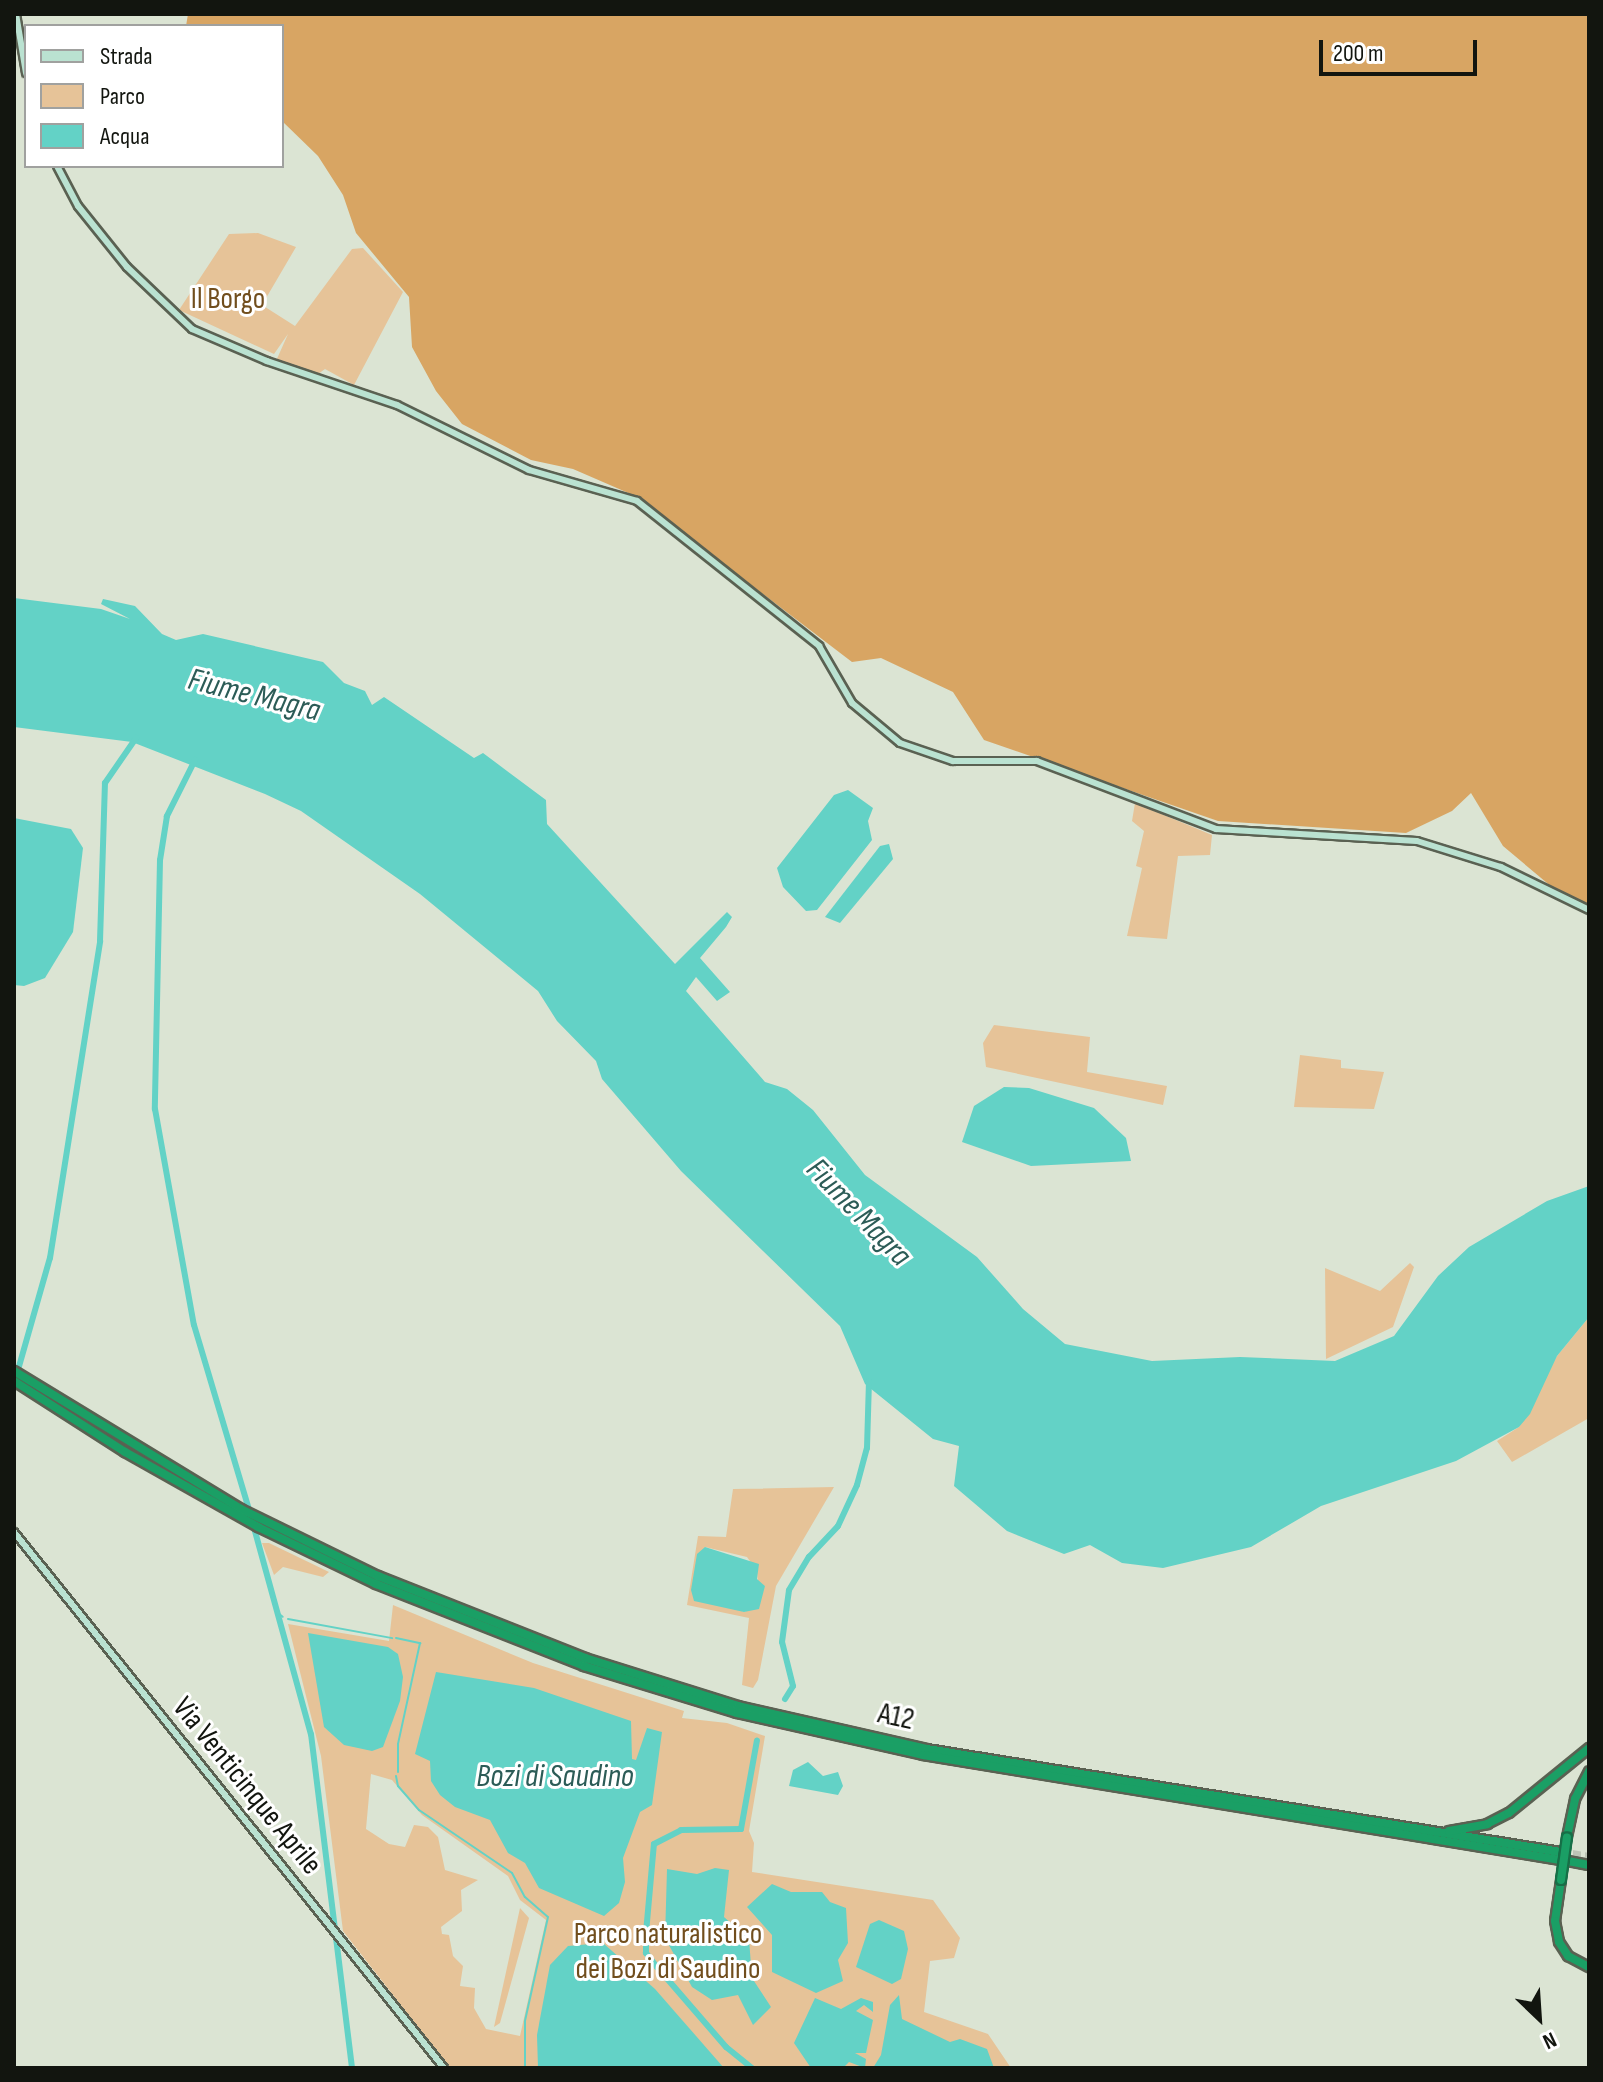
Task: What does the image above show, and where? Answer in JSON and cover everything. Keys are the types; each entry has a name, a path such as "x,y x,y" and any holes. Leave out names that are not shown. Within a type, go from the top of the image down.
{"highway":[{"name":"A12","path":"18,1379 241,1509 258,1527 465,1622 737,1713 923,1755 1565,1859"},
{"name":"A12","path":"18,1379 249,1518 465,1614 738,1706 927,1749 1440,1832 1565,1859"},
{"path":"1440,1832 1498,1819 1589,1748"},
{"path":"1589,1771 1575,1799 1555,1921 1559,1942 1568,1956 1589,1967"},
{"path":"1565,1859 1589,1867"}],"main road":[{"path":"16,14 24,61"},
{"path":"58,168 83,214 181,322 267,361 397,405 529,470 637,501 819,646 860,713 913,750 953,761 1037,761 1227,831 1417,841 1501,867 1589,910"},
{"name":"Via Venticinque Aprile","path":"14,1532 444,2068"}],"green space":[{"name":"Il Borgo","path":"258,233 296,247 262,305 295,326 352,249 363,248 403,292 354,385 325,369 318,374 276,361 288,334 274,354 179,310 229,234"},
{"path":"1135,803 1212,835 1210,855 1178,856 1167,939 1127,936 1142,868 1136,866 1144,831 1132,821"},
{"path":"994,1025 1090,1037 1087,1072 1167,1086 1163,1105 986,1067 983,1043"},
{"path":"1300,1055 1341,1060 1341,1068 1384,1072 1374,1109 1294,1107"},
{"path":"1410,1263 1414,1267 1393,1327 1326,1359 1325,1268 1380,1291"},
{"path":"1589,1317 1589,1418 1512,1462 1497,1441 1519,1427 1557,1356"},
{"path":"834,1487 776,1586 758,1680 753,1688 742,1685 749,1618 687,1605 698,1536 726,1537 733,1489","holes":["705,1547 747,1557 757,1571 758,1584 765,1586 745,1612 722,1605"]},
{"path":"262,1543 269,1543 329,1572 323,1577 283,1567 274,1575"},
{"name":"Parco naturalistico dei Bozi di Saudino","path":"393,1605 533,1663 684,1711 682,1718 727,1723 765,1736 749,1831 754,1843 752,1872 933,1900 960,1938 954,1958 930,1961 924,2012 988,2034 1011,2068 450,2068 343,1931 321,1756 288,1624 389,1641","holes":["371,1774 392,1780 422,1815 508,1876 520,1900 546,1920 520,2036 486,2029 474,2008 475,1988 460,1986 463,1966 453,1956 449,1935 442,1934 441,1927 462,1911 461,1890 478,1880 445,1870 438,1837 428,1827 414,1825 405,1847 389,1844 366,1829"]},
{"path":"520,1908 529,1918 500,2023 494,2027"}],"shaded area":[{"path":"188,14 1589,14 1589,906 1559,893 1503,846 1471,793 1452,811 1406,833 1218,821 984,740 953,692 881,658 852,662 633,495 573,469 531,460 462,424 436,391 412,347 409,297 356,233 343,195 318,156 284,123 284,24 186,24"}],"water":[{"name":"Fiume Magra","path":"14,598 101,609 130,619 101,604 103,599 135,606 162,634 176,640 203,634 323,662 344,683 365,691 372,705 384,697 474,758 483,753 546,800 547,824 675,964 727,912 732,917 700,958 730,992 717,1001 696,977 686,991 765,1082 787,1089 813,1110 865,1175 977,1257 1023,1309 1065,1344 1152,1361 1240,1357 1335,1361 1394,1336 1438,1276 1469,1247 1547,1201 1589,1186 1589,1317 1557,1356 1530,1414 1519,1427 1456,1461 1321,1506 1251,1547 1163,1568 1122,1563 1090,1545 1064,1554 1007,1531 954,1486 959,1446 933,1439 865,1384 840,1326 681,1171 602,1079 596,1061 557,1021 538,991 420,894 301,811 265,794 132,742 14,727"},
{"path":"848,790 873,808 868,821 872,840 817,910 806,911 783,887 777,868 834,795"},
{"path":"14,818 71,829 83,848 73,932 45,978 24,986 14,985"},
{"path":"889,844 893,859 840,923 825,917 880,846"},
{"path":"1004,1087 1029,1088 1094,1108 1126,1138 1131,1161 1031,1166 962,1142 974,1106"},
{"path":"705,1547 759,1564 757,1579 765,1586 759,1609 744,1612 694,1601 691,1590 697,1554"},
{"path":"308,1633 388,1647 398,1654 403,1677 400,1701 383,1747 372,1751 344,1745 324,1727"},
{"name":"Bozi di Saudino","path":"436,1672 534,1688 631,1721 632,1759 636,1760 647,1728 662,1732 652,1805 640,1812 623,1858 625,1882 619,1903 604,1916 539,1888 525,1863 508,1853 490,1820 455,1807 440,1795 431,1781 430,1761 415,1754"},
{"path":"808,1762 823,1776 838,1772 843,1786 838,1795 789,1786 793,1770"},
{"path":"715,1868 729,1870 724,1917 749,1939 752,1978 771,2007 753,2025 738,1995 712,2000 692,1987 665,1938 667,1869 697,1874"},
{"path":"772,1884 791,1892 822,1892 830,1902 846,1908 848,1943 838,1960 843,1981 816,1993 772,1972 772,1935 747,1907"},
{"path":"879,1920 904,1931 908,1949 901,1979 892,1984 856,1967 870,1924"},
{"path":"603,1943 655,1989 724,2068 538,2068 537,2035 550,1965 568,1946"},
{"path":"899,1995 902,2019 950,2042 960,2039 987,2049 994,2068 873,2068 881,2055 890,2005"},
{"path":"815,1998 841,2009 861,1998 873,2002 873,2012 864,2005 856,2011 873,2020 866,2053 855,2053 866,2059 865,2068 849,2062 843,2068 811,2068 794,2043"}],"waterway":[{"path":"16,1377 50,1258 100,941 105,783 136,738"},
{"path":"195,760 167,816 160,860 155,1109 194,1325 250,1513"},
{"path":"785,1699 793,1686 782,1642 789,1590 809,1557 838,1526 857,1485 867,1448 869,1381"},
{"path":"253,1524 311,1734 352,2068"},
{"path":"278,1613 283,1617"},
{"path":"288,1619 392,1638"},
{"path":"396,1638 420,1643 398,1744 398,1772"},
{"path":"752,2068 726,2047 646,1953 646,1933 654,1844 681,1830 741,1829 757,1740"},
{"path":"396,1776 398,1786 419,1810 512,1873 525,1897 548,1917 525,2021 525,2068"}],"tunnel":[{"path":"1561,1852 1589,1857"}]}
